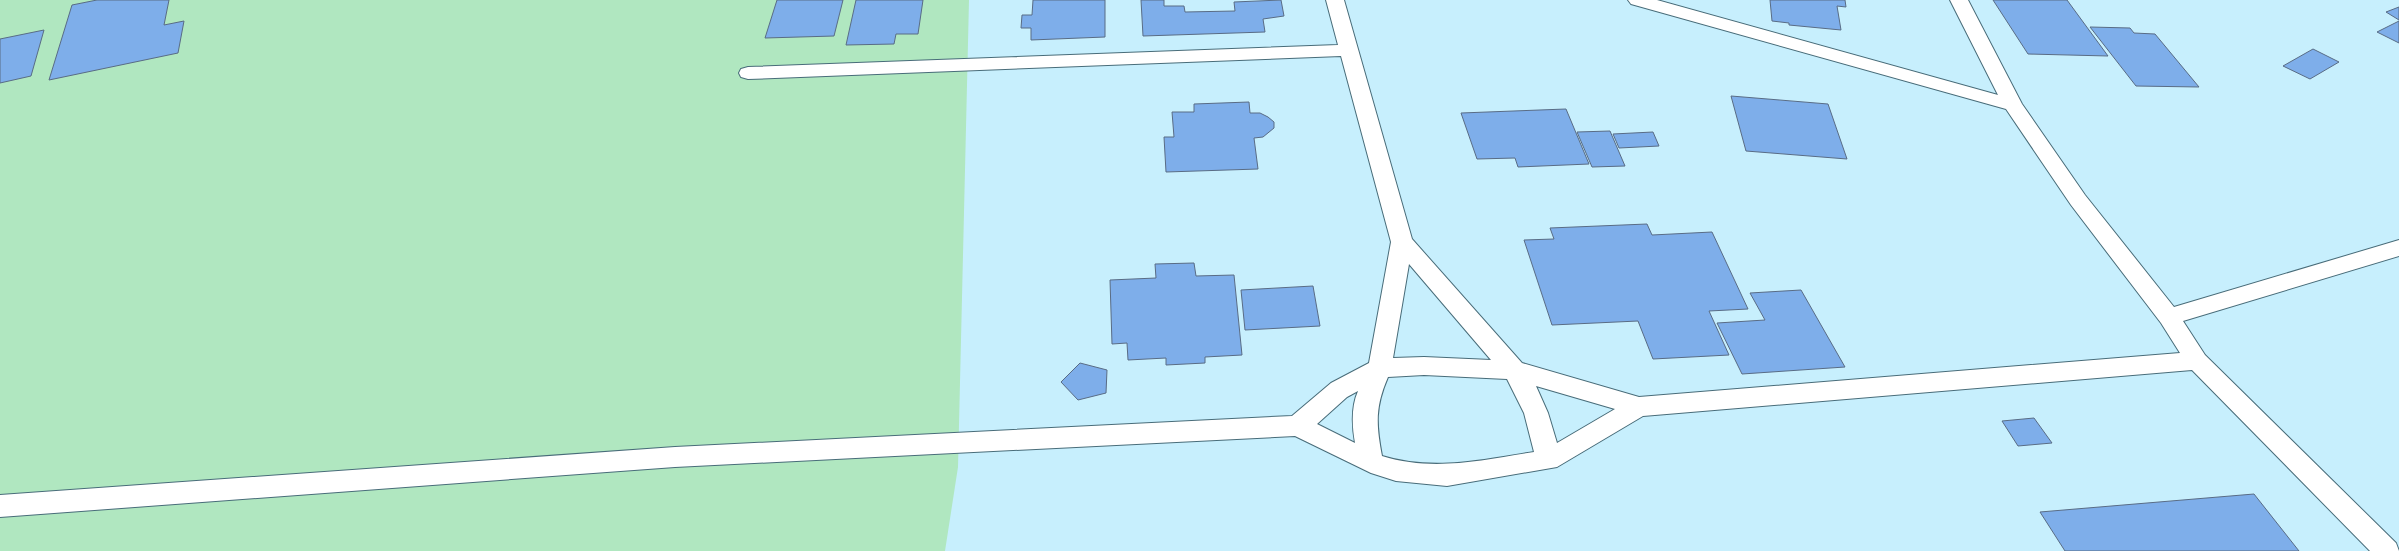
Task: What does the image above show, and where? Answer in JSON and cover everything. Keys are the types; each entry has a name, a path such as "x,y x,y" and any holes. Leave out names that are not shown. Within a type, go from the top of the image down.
{"street":[{"path":"1335,0 1402,242 1514,370 1528,391 1542,424 1548,460"},
{"path":"1637,0 2013,105"},
{"path":"1958,0 2013,105 2078,200 2169,317 2197,361 2387,551"},
{"path":"748,73 1348,50"},
{"path":"1371,463 1364,426 1367,398 1380,368 1402,242"},
{"path":"2169,317 2399,248"},
{"path":"1298,426 1338,390 1380,368 1424,366 1514,370 1567,384 1639,407 1947,380 2197,361"},
{"path":"0,506 674,457 1298,426 1371,463 1396,471 1447,476 1548,460 1639,407"}],"green space":[{"path":"0,0 969,0 958,467 945,551 0,551"}],"building":[{"path":"97,0 169,0 164,25 184,21 178,53 49,80 72,5"},
{"path":"777,0 843,0 834,36 765,38"},
{"path":"856,0 923,0 918,34 896,34 894,44 846,45"},
{"path":"1033,0 1105,0 1105,37 1031,40 1031,28 1021,28 1022,15 1032,15"},
{"path":"1141,0 1164,0 1164,6 1184,6 1185,12 1235,11 1234,2 1281,0 1284,16 1263,19 1265,32 1143,36"},
{"path":"1770,0 1845,0 1846,7 1837,6 1841,30 1789,25 1789,23 1772,21"},
{"path":"1993,0 2067,0 2108,56 2028,54"},
{"path":"2399,7 2399,20 2386,12"},
{"path":"2399,21 2399,43 2377,32"},
{"path":"2090,27 2130,28 2134,33 2155,34 2199,87 2136,86"},
{"path":"44,30 31,76 0,83 0,39"},
{"path":"2313,49 2339,62 2310,79 2283,66"},
{"path":"1731,96 1828,104 1847,159 1746,151"},
{"path":"1249,102 1250,113 1260,113 1274,122 1274,128 1263,137 1254,138 1258,169 1166,172 1164,137 1174,137 1172,112 1194,112 1194,104"},
{"path":"1566,109 1589,164 1518,167 1515,158 1477,159 1461,113"},
{"path":"1610,131 1625,166 1592,167 1577,132"},
{"path":"1653,132 1659,146 1619,148 1613,134"},
{"path":"1647,224 1652,235 1712,232 1748,309 1709,311 1729,355 1653,359 1638,321 1552,325 1524,240 1554,239 1550,228"},
{"path":"1194,263 1196,276 1234,275 1242,355 1205,357 1205,363 1166,365 1166,358 1128,360 1127,343 1112,344 1110,280 1156,278 1155,264"},
{"path":"1313,286 1320,326 1245,330 1241,290"},
{"path":"1801,290 1845,367 1742,374 1717,323 1765,320 1750,293"},
{"path":"1080,363 1107,370 1106,393 1078,400 1061,382"},
{"path":"2034,418 2052,443 2018,446 2002,421"},
{"path":"2254,494 2299,551 2065,551 2040,512"}]}
